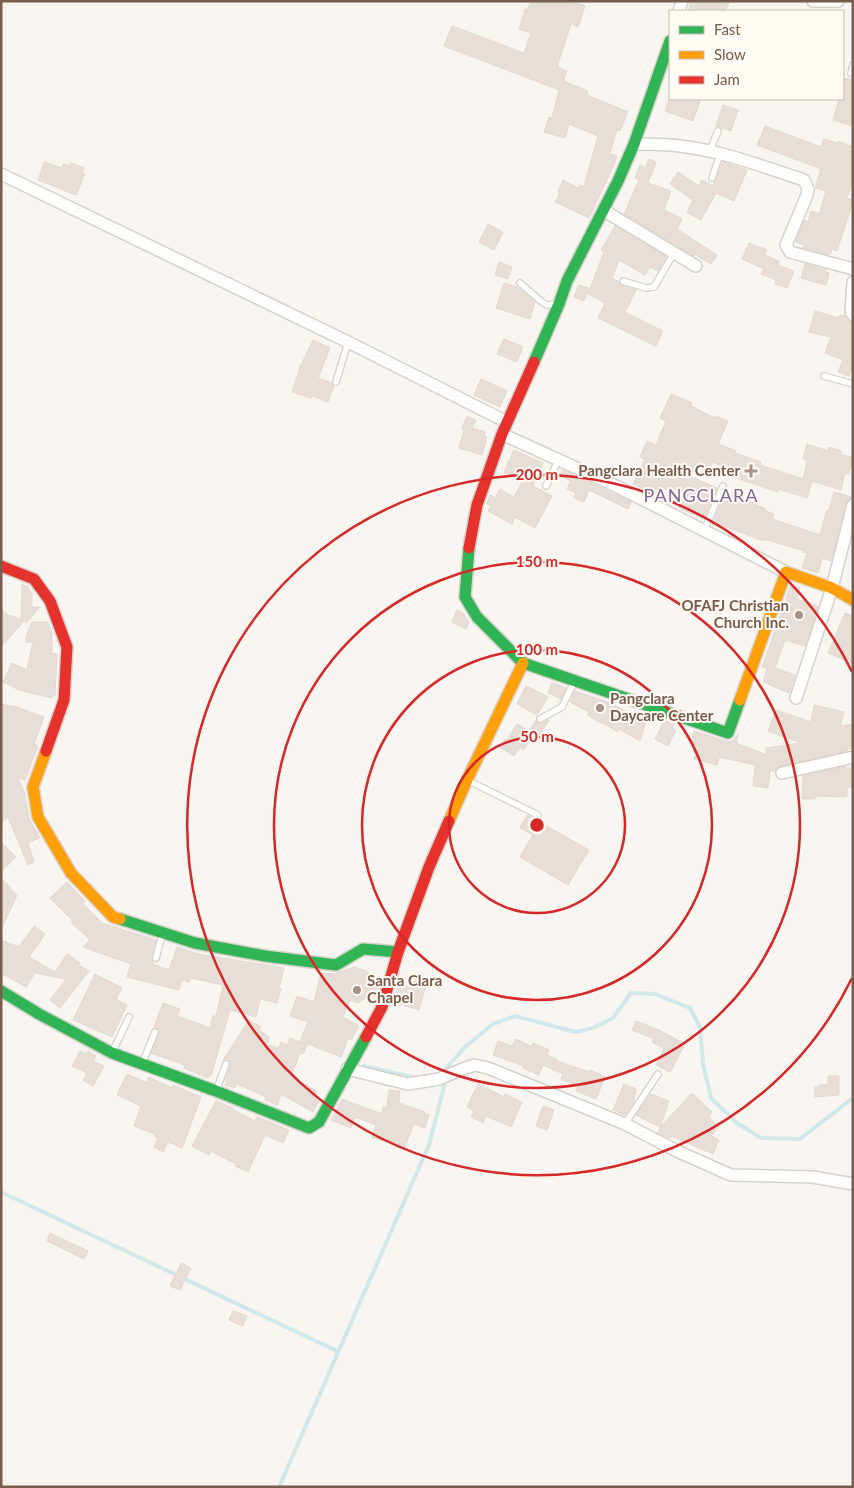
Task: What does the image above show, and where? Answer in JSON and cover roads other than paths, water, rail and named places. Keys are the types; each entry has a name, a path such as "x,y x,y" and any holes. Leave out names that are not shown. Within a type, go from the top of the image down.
{"street":[{"path":"813,1 838,1"},
{"path":"669,44 634,144 567,281 559,304 502,434 477,505 469,551 465,597 477,617 523,663 728,732 786,572"},
{"path":"634,144 680,146 714,153 737,158 804,180 808,189 807,195 786,244 787,248 790,252 853,269"},
{"path":"1,174 348,342 507,422"},
{"path":"603,210 696,266"},
{"path":"853,282 851,312 853,315"},
{"path":"502,434 616,486 786,572 832,588 853,600"},
{"path":"796,698 832,588 853,504"},
{"path":"1,566 34,579 50,601 67,647 64,700 33,787 38,817 71,873 114,917 194,943 265,956 336,965 363,949 398,952"},
{"path":"1,991 39,1014 112,1053 309,1128 319,1122 382,1007 398,952 429,867 467,780 523,663"},
{"path":"782,773 853,757"},
{"path":"347,1069 408,1084 440,1079 475,1065 488,1068 625,1124 679,1152 731,1175 813,1177 853,1184"}],"lane":[{"path":"851,73 853,65"},
{"path":"712,178 718,131"},
{"path":"623,281 646,288 654,287 674,253"},
{"path":"520,283 542,303 547,305 559,304"},
{"path":"336,382 348,342"},
{"path":"824,376 853,384"},
{"path":"546,486 558,459"},
{"path":"704,531 723,486"},
{"path":"540,719 562,707 575,680"},
{"path":"467,780 538,815"},
{"path":"156,958 163,933"},
{"path":"112,1053 129,1017"},
{"path":"142,1064 155,1032"},
{"path":"216,1091 226,1064"},
{"path":"625,1124 658,1074"}],"waterway":[{"path":"442,1073 466,1046 493,1024 515,1016 576,1032 593,1028 613,1018 631,993 655,994 690,1008 700,1027 703,1064 711,1098 737,1123 761,1138 800,1139 853,1098"},
{"path":"364,1066 416,1078"},
{"path":"279,1487 429,1145 445,1083"},
{"path":"1,1192 337,1351"}],"place":[{"name":"Pangclara Health Center","path":"751,471"},
{"name":"OFAFJ Christian Church Inc.","path":"799,615"},
{"name":"Pangclara Daycare Center","path":"600,708"},
{"name":"Santa Clara Chapel","path":"357,990"}],"district":[{"name":"PANGCLARA","path":"701,496"}]}
